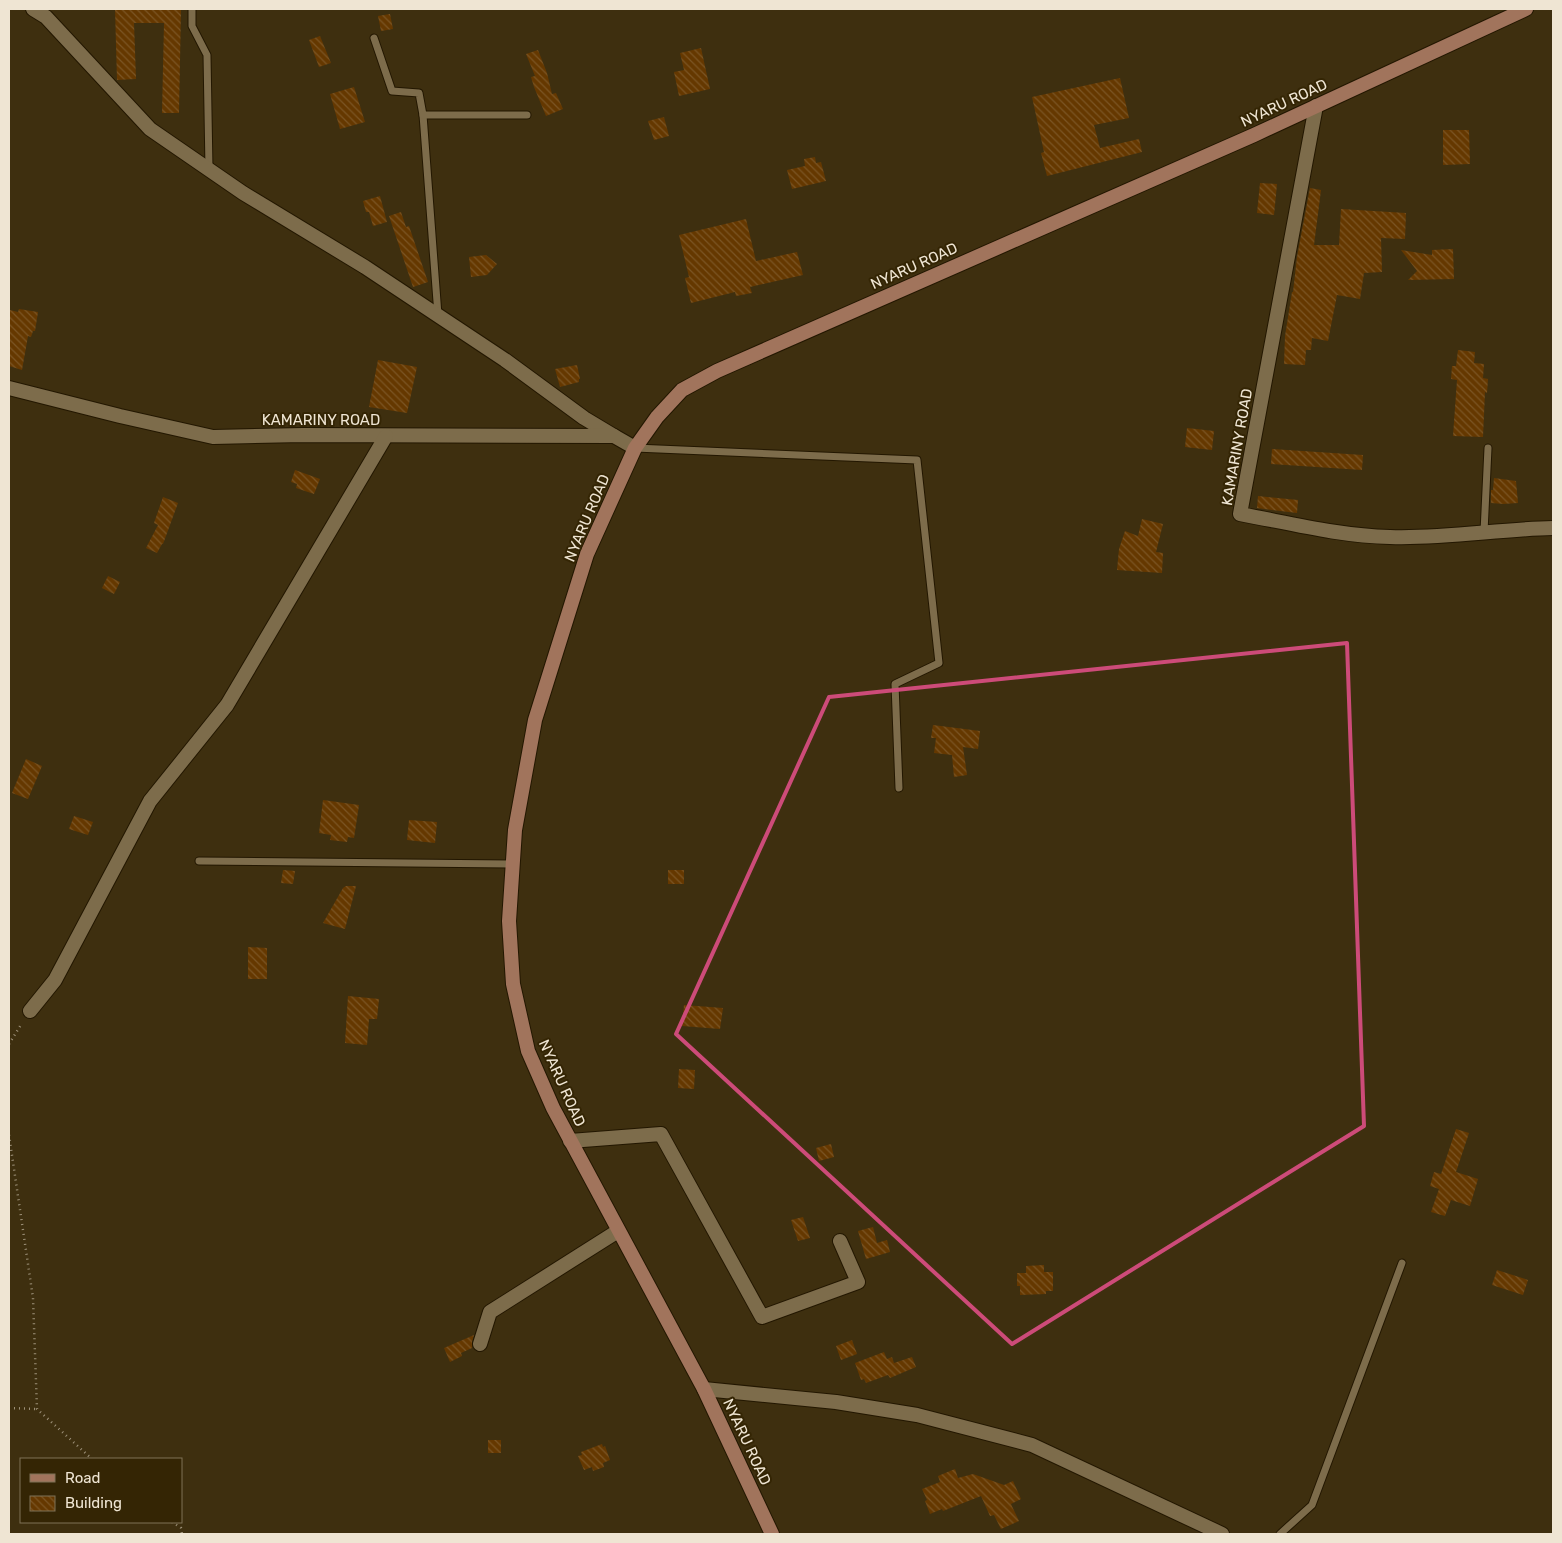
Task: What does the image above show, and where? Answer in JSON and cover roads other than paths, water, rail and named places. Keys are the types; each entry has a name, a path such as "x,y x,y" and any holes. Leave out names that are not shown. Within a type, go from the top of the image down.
{"main road":[{"name":"NYARU ROAD","path":"772,1534 704,1388 553,1108 528,1052 513,984 508,921 512,864 515,830 536,720 587,554 635,448 657,417 682,390 718,370 1254,135 1526,9"}],"street":[{"path":"32,9 46,17 150,128 243,193 364,267 506,360 584,418 614,436"},
{"name":"KAMARINY ROAD","path":"1316,106 1240,514 1334,531 1390,538 1553,528"},
{"name":"KAMARINY ROAD","path":"9,388 213,437 303,435 614,436 635,448"},
{"path":"30,1011 55,980 150,801 227,704 386,436"},
{"path":"570,1141 661,1134 762,1317 858,1282 840,1241"},
{"path":"480,1344 490,1312 618,1231"},
{"path":"704,1388 836,1402 916,1415 1032,1445 1222,1534"}],"lane":[{"path":"192,9 192,26 207,55 209,169"},
{"path":"374,38 392,91 419,93 423,115 438,316"},
{"path":"423,115 527,115"},
{"path":"635,448 917,460 939,663 895,684 899,788"},
{"path":"1484,532 1488,448"},
{"path":"199,861 512,864"},
{"path":"1280,1534 1312,1505 1402,1263"}]}
